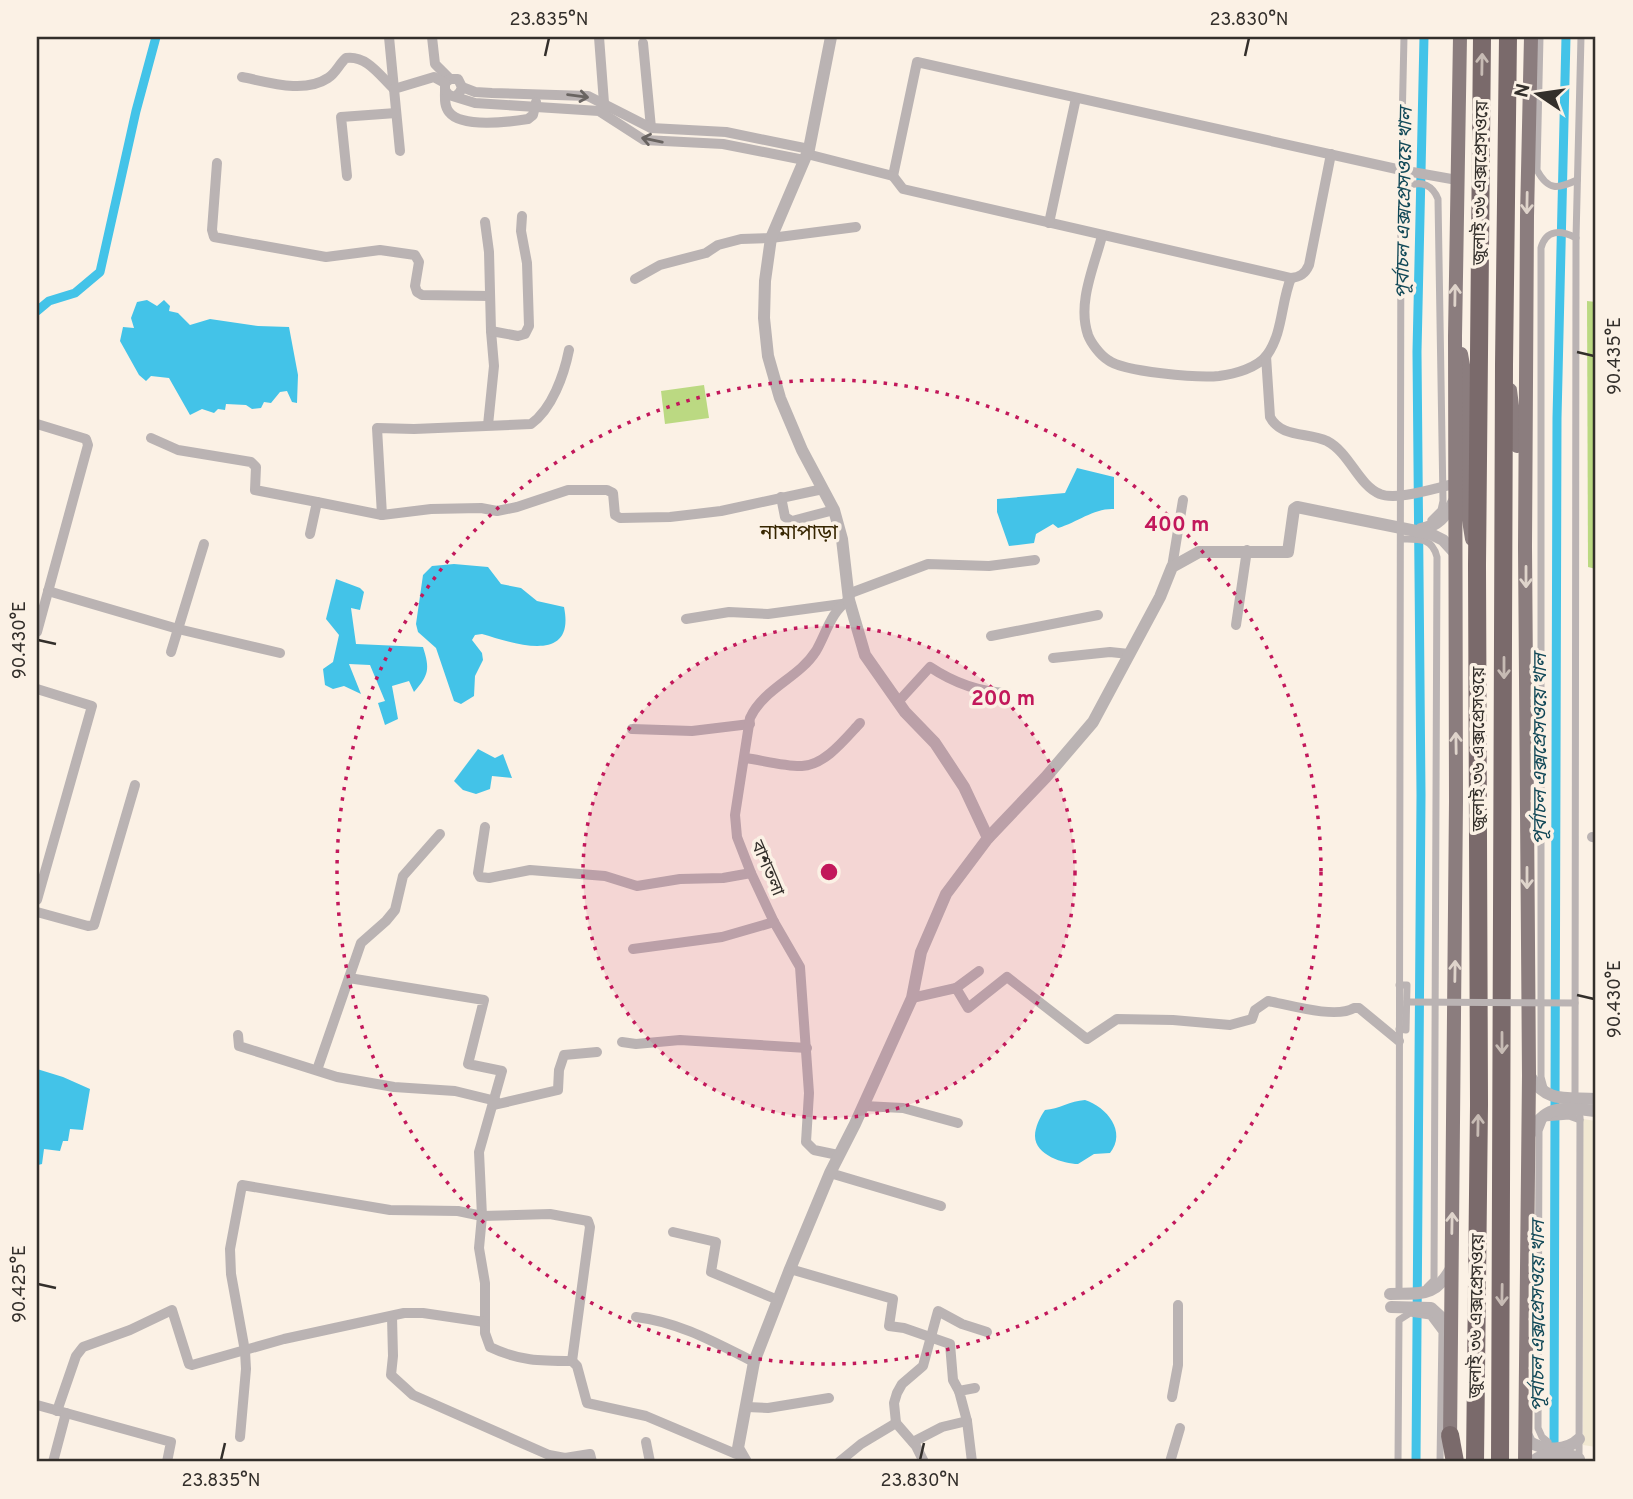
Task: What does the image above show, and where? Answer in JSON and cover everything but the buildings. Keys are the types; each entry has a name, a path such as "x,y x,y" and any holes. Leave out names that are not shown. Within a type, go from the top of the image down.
{"highway":[{"name":"জুলাই ৩৬ এক্সপ্রেসওয়ে","path":"1475,1462 1479,1105 1477,565 1482,37"},
{"name":"জুলাই ৩৬ এক্সপ্রেসওয়ে","path":"1500,1462 1504,365 1508,37"},
{"path":"1450,1435 1452,1462"}],"main road":[{"path":"1450,1435 1456,801 1455,337 1460,37"},
{"path":"1525,1462 1529,1075 1525,547 1531,37"},
{"path":"1455,337 1464,371 1468,514 1477,565"},
{"path":"1504,365 1517,432 1521,527 1525,547"}],"street":[{"path":"390,37 400,151"},
{"path":"432,37 435,64 449,95 459,91 475,92 599,111 644,140 664,142 726,132 892,176 902,189 1291,278 1299,277 1308,265 1331,154"},
{"path":"599,37 604,103"},
{"path":"831,37 807,154 771,238 765,281 764,318 768,356 780,398 802,450 834,510 842,539 846,600 865,655 898,702 935,743 964,787 988,838"},
{"path":"1395,1296 1399,1035 1401,200 1406,171 1404,37"},
{"path":"1540,37 1537,170 1542,179 1556,187 1565,187 1577,180"},
{"path":"1576,1450 1576,238 1581,37"},
{"path":"643,43 651,128"},
{"path":"242,77 289,85 319,83 330,77 346,58 355,57 363,59 394,89"},
{"path":"892,176 917,62 1457,180"},
{"path":"394,89 434,77 446,84"},
{"path":"446,84 458,79 459,91"},
{"path":"446,84 444,104 450,114 463,120 477,122 527,119 533,115 536,101"},
{"path":"536,101 564,94 588,96 651,128 723,144 807,154"},
{"path":"1049,223 1076,98"},
{"path":"347,176 341,117 396,113"},
{"path":"626,128 632,118"},
{"path":"723,144 726,132"},
{"path":"217,163 212,230 214,237 326,257 380,250 415,255 419,262 415,286 417,292 422,295 490,296"},
{"path":"1401,200 1405,188 1415,183 1435,191 1438,199 1443,500 1437,520"},
{"path":"491,331 518,336 525,334 529,326 527,263 520,231 522,216"},
{"path":"485,222 494,366 488,425"},
{"path":"635,279 660,265 706,253 719,245 746,238 771,238 856,227"},
{"path":"1547,1093 1542,1086 1541,1077 1541,248 1549,234 1557,231 1576,238"},
{"path":"1102,236 1083,313 1088,335 1108,361 1135,370 1216,376 1243,370 1266,356 1275,340 1291,278"},
{"path":"382,514 377,428 531,424 539,418 552,396 567,363 569,350"},
{"path":"1266,356 1270,417 1274,425 1282,430 1328,442 1349,459 1372,489 1381,495 1401,495 1454,484"},
{"path":"37,424 77,435 86,439 88,445 37,632"},
{"path":"151,438 178,450 251,462 256,467 255,490 259,492 382,514 431,509 481,508 497,511 568,490 607,490 612,493 615,515 620,518 670,517 721,511 823,489"},
{"path":"781,497 785,517 792,521 834,510"},
{"path":"349,978 484,1000 468,1064 502,1071 479,1152 482,1216 479,1248 485,1283 486,1340 490,1347 511,1357 535,1361 572,1361 577,1366 587,1403 646,1416 739,1457 754,1362 830,1173 864,1106 912,998 921,952 946,894 988,838 1093,722 1160,597 1172,567 1184,500"},
{"path":"1401,534 1432,527 1454,500"},
{"path":"310,534 317,502"},
{"path":"1172,567 1199,552 1288,552 1294,509 1297,507 1422,538 1435,548 1437,1283"},
{"path":"1417,530 1443,540 1454,552"},
{"path":"171,652 204,544"},
{"path":"1236,625 1247,550"},
{"path":"686,619 729,612 768,614 846,600 928,564 989,566 1035,561"},
{"path":"48,591 178,629 280,653"},
{"name":"বাশতলা","path":"838,1155 814,1150 806,1142 809,1093 800,967 774,922 751,873 737,836 735,815 754,710 766,696 795,674 815,652 846,600"},
{"path":"991,636 1098,615"},
{"path":"1053,658 1110,652 1129,654"},
{"path":"898,702 929,667 968,687 1007,693"},
{"path":"37,689 92,706 37,900"},
{"path":"746,758 801,766 815,762 827,755 860,723"},
{"path":"632,729 692,731 750,724"},
{"path":"37,912 88,926 94,925 135,785"},
{"path":"485,827 478,873 480,877 489,878 530,870 605,876 637,886 751,873"},
{"path":"317,1070 361,943 395,909 402,876 440,834"},
{"path":"633,949 722,937 774,922"},
{"path":"912,998 956,988 979,971"},
{"path":"956,988 968,1008 1007,977 1087,1039 1117,1019 1230,1025 1252,1018 1255,1010 1268,1001 1322,1011 1346,1013 1354,1008 1359,1009 1399,1035"},
{"path":"1576,984 1576,1022"},
{"path":"1399,985 1407,985 1406,1030 1399,1035"},
{"path":"1406,1002 1575,1003"},
{"path":"238,1035 239,1046 337,1077 394,1087 456,1091 495,1103 558,1090 559,1070 564,1055 597,1052"},
{"path":"622,1042 636,1044 680,1040 807,1048"},
{"path":"1529,1075 1536,1087 1547,1093 1596,1111"},
{"path":"1527,1140 1541,1116 1596,1099"},
{"path":"864,1106 903,1108 957,1123"},
{"path":"1542,1444 1538,1428 1539,1131 1545,1116"},
{"path":"830,1173 941,1206"},
{"path":"240,1437 245,1401 245,1351 231,1274 230,1249 242,1185 390,1210 458,1211 482,1216 550,1214 588,1221 590,1227 572,1361"},
{"path":"673,1233 716,1241 711,1272 778,1300"},
{"path":"1395,1296 1428,1293 1452,1267"},
{"path":"790,1269 893,1299 889,1326 904,1328 950,1344 953,1380 967,1421 972,1462"},
{"path":"1395,1296 1424,1306 1435,1315 1452,1338"},
{"path":"1172,1397 1178,1365 1178,1305"},
{"path":"52,1462 61,1412 76,1356 83,1347 130,1330 172,1310 189,1364 192,1366 284,1339 392,1317 423,1313 484,1322"},
{"path":"924,1462 913,1442 896,1423 894,1403 897,1393 902,1384 923,1366 938,1311 962,1324 986,1332"},
{"path":"1398,1462 1399,1320 1410,1313 1435,1315"},
{"path":"1435,1315 1442,1332 1440,1462"},
{"path":"392,1317 391,1375 413,1395 549,1455 565,1458 590,1454 592,1462"},
{"path":"636,1317 678,1325 754,1362"},
{"path":"958,1391 975,1388"},
{"path":"747,1407 768,1408 829,1398"},
{"path":"37,1405 171,1442 167,1462"},
{"path":"913,1442 943,1427 967,1421"},
{"path":"839,1462 861,1444 896,1423"},
{"path":"1170,1462 1180,1428"},
{"path":"1525,1432 1530,1442 1542,1444 1546,1448 1564,1447 1576,1450"},
{"path":"646,1442 650,1462"},
{"path":"1532,1462 1548,1453 1576,1450"},
{"path":"1546,1462 1576,1450"}],"shaded area":[{"path":"1583,1119 1596,1121 1596,1447 1583,1445"}],"green space":[{"path":"1587,301 1596,302 1596,569 1588,567"},
{"path":"704,385 709,418 665,424 661,391"}],"water":[{"path":"147,300 157,306 164,300 170,306 169,311 178,313 190,325 210,319 258,326 289,327 298,375 297,403 292,402 287,391 280,392 271,403 264,402 261,408 226,404 225,410 218,409 214,413 202,409 190,415 169,378 151,376 146,381 139,375 120,341 123,327 134,328 131,318 137,302"},
{"path":"1077,468 1114,477 1114,509 1093,513 1058,528 1053,524 1036,534 1034,543 1009,546 997,512 997,499 1065,493"},
{"path":"454,564 488,567 501,584 521,588 537,601 564,607 565,625 561,637 552,644 539,646 482,634 475,635 472,640 482,653 483,660 475,676 474,696 461,704 454,701 436,648 418,632 416,624 423,575 432,566"},
{"path":"336,579 364,592 360,610 351,608 356,644 423,647 427,671 423,681 414,692 409,681 392,686 398,719 385,725 378,703 385,701 370,665 349,664 361,694 344,686 333,689 325,685 323,669 333,662 339,635 326,619"},
{"path":"478,749 495,758 503,754 512,778 492,776 490,789 476,794 463,790 454,781"},
{"path":"37,1069 90,1089 83,1130 70,1129 68,1141 63,1141 60,1151 44,1149 42,1164 38,1165"},
{"path":"1085,1100 1101,1108 1112,1121 1116,1137 1110,1153 1094,1154 1078,1164 1058,1160 1045,1153 1036,1143 1035,1136 1038,1122 1045,1110"}],"waterway":[{"path":"37,311 49,301 75,293 100,272 136,111 156,37"},
{"name":"পূর্বাচল এক্সপ্রেসওয়ে খাল","path":"1416,1462 1421,795 1417,352 1424,37"},
{"name":"পূর্বাচল এক্সপ্রেসওয়ে খাল","path":"1554,1452 1557,418 1566,37"}],"district":[{"name":"নামাপাড়া","path":"799,532"}]}
